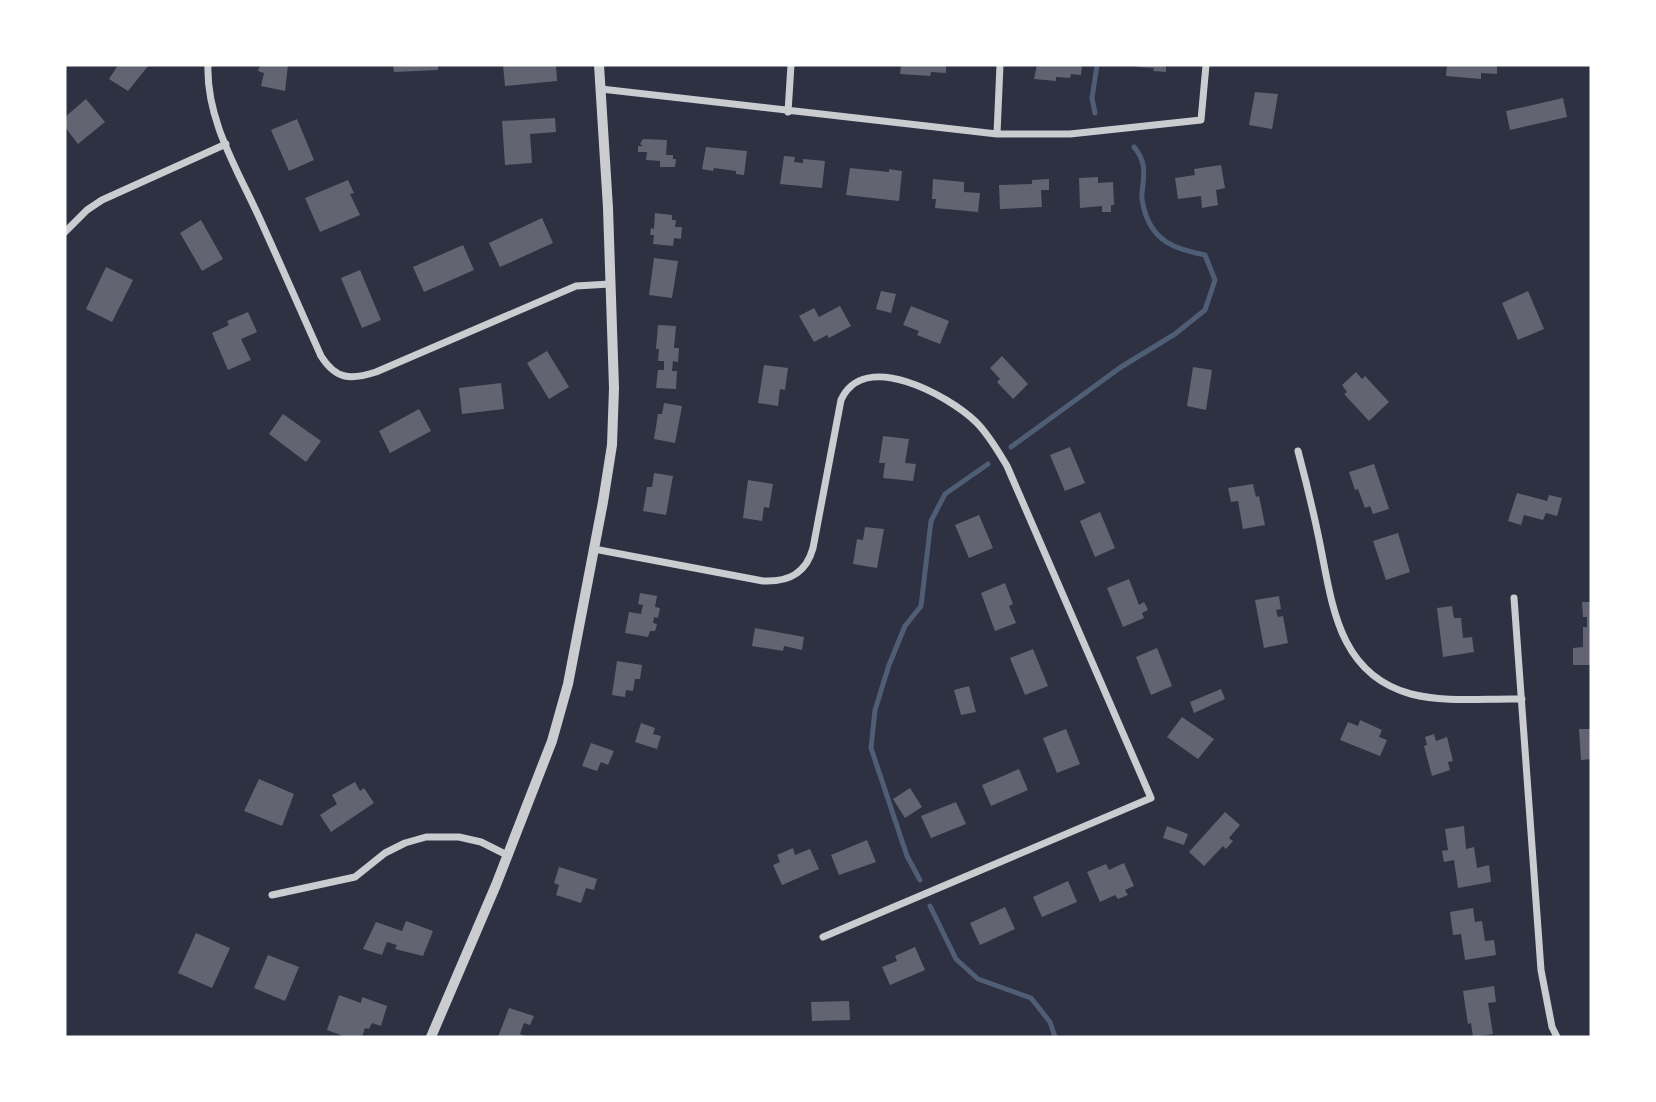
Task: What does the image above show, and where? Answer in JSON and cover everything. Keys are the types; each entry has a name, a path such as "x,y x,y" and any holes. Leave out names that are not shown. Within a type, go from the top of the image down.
{"street":[{"path":"208,65 212,105 226,144 320,356 326,365 345,377 356,378 376,372 576,286 610,284"},
{"path":"431,1037 508,855 552,741 568,684 612,445 614,388 599,65"},
{"path":"788,111 791,65"},
{"path":"997,134 1000,65"},
{"path":"601,89 997,134 1070,134 1201,120 1206,65"},
{"path":"65,232 102,200 226,144"},
{"path":"594,549 763,581 785,580 804,568 810,559 837,417 846,389 864,378 886,377 939,395 976,423 996,447 1151,798 823,937"},
{"path":"1298,451 1338,626 1353,655 1387,684 1407,693 1453,698 1522,699"},
{"path":"1514,598 1541,970 1552,1027 1557,1037"},
{"path":"272,895 355,877 385,853 426,837 459,837 481,842 508,855"}],"building":[{"path":"118,65 149,65 128,91 109,79"},
{"path":"260,65 288,65 285,91 261,86 264,73 258,71"},
{"path":"393,65 438,65 438,70 394,72"},
{"path":"503,65 556,65 557,81 505,86"},
{"path":"901,65 946,65 946,73 931,72 930,76 900,74"},
{"path":"1037,65 1082,66 1081,75 1071,74 1070,78 1056,77 1056,81 1034,79"},
{"path":"1137,65 1166,65 1166,72 1153,71 1154,68"},
{"path":"1447,65 1497,65 1497,74 1481,73 1481,79 1446,76"},
{"path":"1255,92 1278,94 1272,129 1249,125"},
{"path":"1563,98 1567,117 1510,130 1506,111"},
{"path":"86,99 105,122 78,144 65,127 65,117"},
{"path":"555,118 556,132 530,134 532,163 505,165 502,121"},
{"path":"297,119 314,160 289,171 271,130"},
{"path":"643,139 667,140 666,155 673,155 673,159 676,159 675,167 660,167 660,161 646,160 647,152 638,152 638,146 643,146 640,144"},
{"path":"706,147 747,151 744,175 736,174 736,171 702,169"},
{"path":"784,156 795,157 794,162 803,163 803,159 825,161 822,188 780,184"},
{"path":"1221,165 1225,188 1216,190 1218,205 1202,208 1201,196 1178,199 1175,178 1195,175 1194,169"},
{"path":"850,168 902,171 899,201 846,195"},
{"path":"1098,177 1098,183 1113,182 1114,205 1111,205 1111,212 1102,212 1102,206 1080,208 1079,178"},
{"path":"933,179 964,182 964,192 980,193 978,212 935,208 936,199 932,199"},
{"path":"1049,179 1049,190 1041,190 1042,207 1000,209 999,185 1032,184 1032,180"},
{"path":"348,180 354,193 350,194 360,215 320,232 305,198"},
{"path":"655,213 672,215 672,220 676,220 675,227 682,227 681,239 674,238 673,246 653,244 654,235 650,235 651,228 654,229"},
{"path":"542,218 553,243 500,267 489,243"},
{"path":"201,220 223,259 202,271 180,233"},
{"path":"463,245 474,270 424,292 413,267"},
{"path":"654,258 678,261 672,298 649,295"},
{"path":"106,267 133,280 112,322 86,309"},
{"path":"360,270 381,320 362,328 341,278"},
{"path":"881,291 896,294 891,313 876,309"},
{"path":"1528,291 1544,329 1518,340 1502,303"},
{"path":"840,306 851,326 829,338 827,335 814,342 799,316 814,308 819,317"},
{"path":"911,306 949,321 940,344 917,335 919,331 903,325"},
{"path":"248,312 257,332 241,339 251,360 228,370 212,333 229,325 227,321"},
{"path":"658,325 676,326 674,348 679,348 678,362 673,361 672,371 677,371 676,389 656,388 658,370 664,370 664,361 658,361 659,349 656,349"},
{"path":"547,351 569,387 549,399 527,363"},
{"path":"1002,356 1028,384 1013,399 997,382 1000,379 990,368"},
{"path":"764,365 788,368 785,390 780,389 778,406 758,403"},
{"path":"1193,367 1212,370 1206,410 1187,406"},
{"path":"1356,372 1362,379 1365,376 1389,402 1369,421 1344,394 1347,392 1342,385"},
{"path":"501,383 504,409 462,414 459,388"},
{"path":"664,403 682,406 675,443 654,439 658,414 662,414"},
{"path":"419,409 431,431 390,453 379,431"},
{"path":"283,414 321,441 306,462 269,434"},
{"path":"883,436 909,439 905,463 916,464 913,481 883,478 885,463 879,463"},
{"path":"1070,447 1085,483 1065,491 1050,455"},
{"path":"1374,464 1389,509 1373,514 1370,506 1365,508 1349,472"},
{"path":"654,473 673,476 666,515 643,511 647,487 652,487"},
{"path":"748,480 773,484 769,508 764,507 762,521 743,518"},
{"path":"1253,484 1256,497 1259,496 1265,525 1243,529 1238,501 1231,502 1228,488"},
{"path":"1517,493 1547,501 1549,495 1562,498 1557,516 1546,513 1543,520 1524,515 1521,525 1508,521"},
{"path":"1100,512 1115,548 1095,557 1080,521"},
{"path":"979,515 993,548 969,558 955,525"},
{"path":"865,527 884,529 877,568 853,564 857,539 863,540"},
{"path":"1398,533 1410,572 1386,580 1373,541"},
{"path":"1129,579 1139,605 1144,602 1148,610 1142,613 1144,618 1123,627 1107,588"},
{"path":"1005,583 1013,604 1009,606 1016,623 995,631 981,593"},
{"path":"640,593 657,596 655,607 660,608 658,618 654,617 653,623 657,624 655,631 650,631 648,637 625,633 629,612 641,614 643,605 638,604"},
{"path":"1279,596 1281,609 1276,610 1278,617 1283,616 1288,643 1264,648 1255,600"},
{"path":"1582,602 1591,602 1591,665 1573,665 1573,648 1583,647 1583,627 1587,627"},
{"path":"1452,606 1454,618 1461,618 1463,638 1472,637 1474,652 1443,657 1437,608"},
{"path":"755,628 804,637 802,650 784,646 783,651 752,646"},
{"path":"1157,648 1172,686 1151,695 1136,657"},
{"path":"1033,649 1048,686 1025,695 1010,658"},
{"path":"617,661 642,665 640,679 635,679 633,691 626,690 625,697 612,695"},
{"path":"969,686 976,712 961,715 954,690"},
{"path":"1221,689 1225,699 1194,713 1190,702"},
{"path":"1182,717 1214,739 1198,759 1167,737"},
{"path":"1360,720 1382,730 1379,737 1387,740 1380,756 1340,740 1348,722 1358,726"},
{"path":"641,723 655,728 653,734 661,736 657,749 635,742"},
{"path":"1066,729 1080,764 1057,773 1043,738"},
{"path":"1579,729 1591,729 1591,759 1581,760"},
{"path":"1434,734 1436,741 1447,737 1453,761 1448,762 1450,770 1432,776 1424,746 1427,745 1425,737"},
{"path":"591,743 614,751 608,765 601,762 597,771 582,766"},
{"path":"1019,769 1028,790 991,806 982,785"},
{"path":"259,779 294,794 282,826 244,811"},
{"path":"355,782 360,791 364,788 374,803 331,832 320,815 337,804 332,795"},
{"path":"910,788 922,807 905,818 893,799"},
{"path":"956,802 966,824 931,838 921,816"},
{"path":"1225,812 1240,825 1229,838 1233,841 1226,849 1223,846 1204,866 1189,852"},
{"path":"1167,826 1188,834 1184,845 1163,838"},
{"path":"1464,826 1466,849 1474,847 1477,868 1489,865 1491,882 1458,888 1454,860 1444,862 1442,851 1448,850 1445,829"},
{"path":"867,840 876,862 839,875 831,855"},
{"path":"793,848 795,855 810,849 819,869 782,885 773,865 780,862 777,855"},
{"path":"1124,863 1134,886 1125,890 1128,895 1118,899 1115,895 1100,902 1087,872 1106,864 1109,870"},
{"path":"559,867 597,879 594,890 586,888 581,903 556,895 559,885 554,883"},
{"path":"1068,881 1077,902 1042,917 1033,897"},
{"path":"1005,907 1015,929 980,945 970,923"},
{"path":"1473,908 1475,922 1482,921 1485,941 1494,940 1496,955 1465,960 1461,934 1453,935 1450,912"},
{"path":"406,921 433,931 423,956 395,949 397,945 387,942 382,955 363,949 376,922 402,931"},
{"path":"196,933 230,948 212,988 178,973"},
{"path":"915,947 925,970 890,985 882,967 897,961 895,956"},
{"path":"268,955 299,967 285,1001 254,988"},
{"path":"1494,986 1496,1002 1488,1003 1493,1034 1473,1037 1471,1023 1468,1024 1463,991"},
{"path":"339,995 361,1003 362,997 387,1006 381,1026 372,1023 369,1029 365,1028 362,1037 346,1037 327,1030"},
{"path":"849,1001 850,1020 812,1021 811,1002"},
{"path":"509,1008 534,1016 530,1025 524,1023 520,1034 529,1037 498,1037"}],"waterway":[{"path":"1095,113 1092,98 1097,65"},
{"path":"1011,447 1121,367 1175,334 1205,310 1215,280 1205,255 1175,247 1153,229 1142,199 1143,163 1134,147"},
{"path":"920,880 907,856 871,748 875,710 905,626 921,606 931,521 945,494 988,464"},
{"path":"930,906 956,959 978,979 1031,998 1050,1022 1055,1037"}]}
